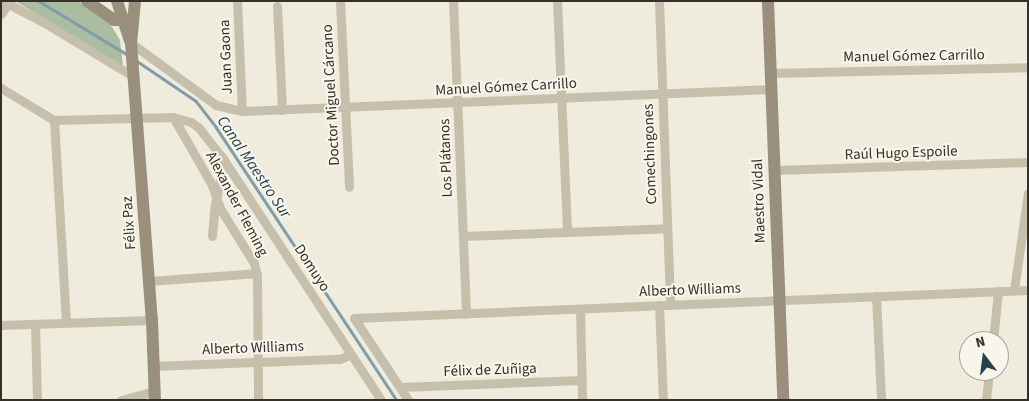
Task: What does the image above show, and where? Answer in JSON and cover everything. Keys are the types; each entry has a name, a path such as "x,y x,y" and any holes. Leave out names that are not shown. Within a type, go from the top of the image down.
{"main road":[{"path":"86,1 114,20 122,20"},
{"path":"100,1 117,3"},
{"name":"Félix Paz","path":"135,1 131,43 152,320 155,395"},
{"name":"Maestro Vidal","path":"768,1 783,400"},
{"name":"Félix Paz","path":"117,3 131,43"}],"street":[{"name":"Juan Gaona","path":"238,1 242,111"},
{"name":"Doctor Miguel Cárcano","path":"340,1 349,187"},
{"name":"Los Plátanos","path":"453,1 466,314"},
{"path":"557,1 566,232"},
{"name":"Comechingones","path":"659,1 670,305"},
{"path":"1,14 5,3 43,22 134,77"},
{"path":"277,6 282,110"},
{"name":"Manuel Gómez Carrillo","path":"131,43 216,105 242,111 771,89"},
{"name":"Manuel Gómez Carrillo","path":"770,73 1028,67"},
{"path":"1,88 54,120 173,117"},
{"name":"Domuyo","path":"173,117 190,122 199,128 222,158 381,400"},
{"name":"Alexander Fleming","path":"173,117 211,183 216,198 253,260 256,273 258,400"},
{"path":"54,120 66,323"},
{"path":"212,236 216,198 222,171 222,158"},
{"name":"Raúl Hugo Espoile","path":"774,170 1028,162"},
{"path":"1014,290 1028,193"},
{"path":"463,236 667,228"},
{"path":"149,281 256,273"},
{"name":"Alberto Williams","path":"400,387 354,318 1028,290"},
{"path":"993,331 998,291"},
{"path":"876,296 881,400"},
{"path":"659,305 663,400"},
{"path":"580,309 582,400"},
{"path":"1,324 152,320"},
{"path":"35,324 37,400"},
{"name":"Alberto Williams","path":"154,366 340,359 351,354"},
{"name":"Félix de Zuñiga","path":"400,387 582,380"},
{"path":"986,400 988,381"},
{"path":"400,387 408,400"},
{"path":"121,400 155,395"}],"green space":[{"path":"15,1 78,1 109,22 120,40 123,67"}],"waterway":[{"name":"Canal Maestro Sur","path":"39,1 128,55"},
{"name":"Canal Maestro Sur","path":"137,61 196,101 216,127 397,400"}]}
